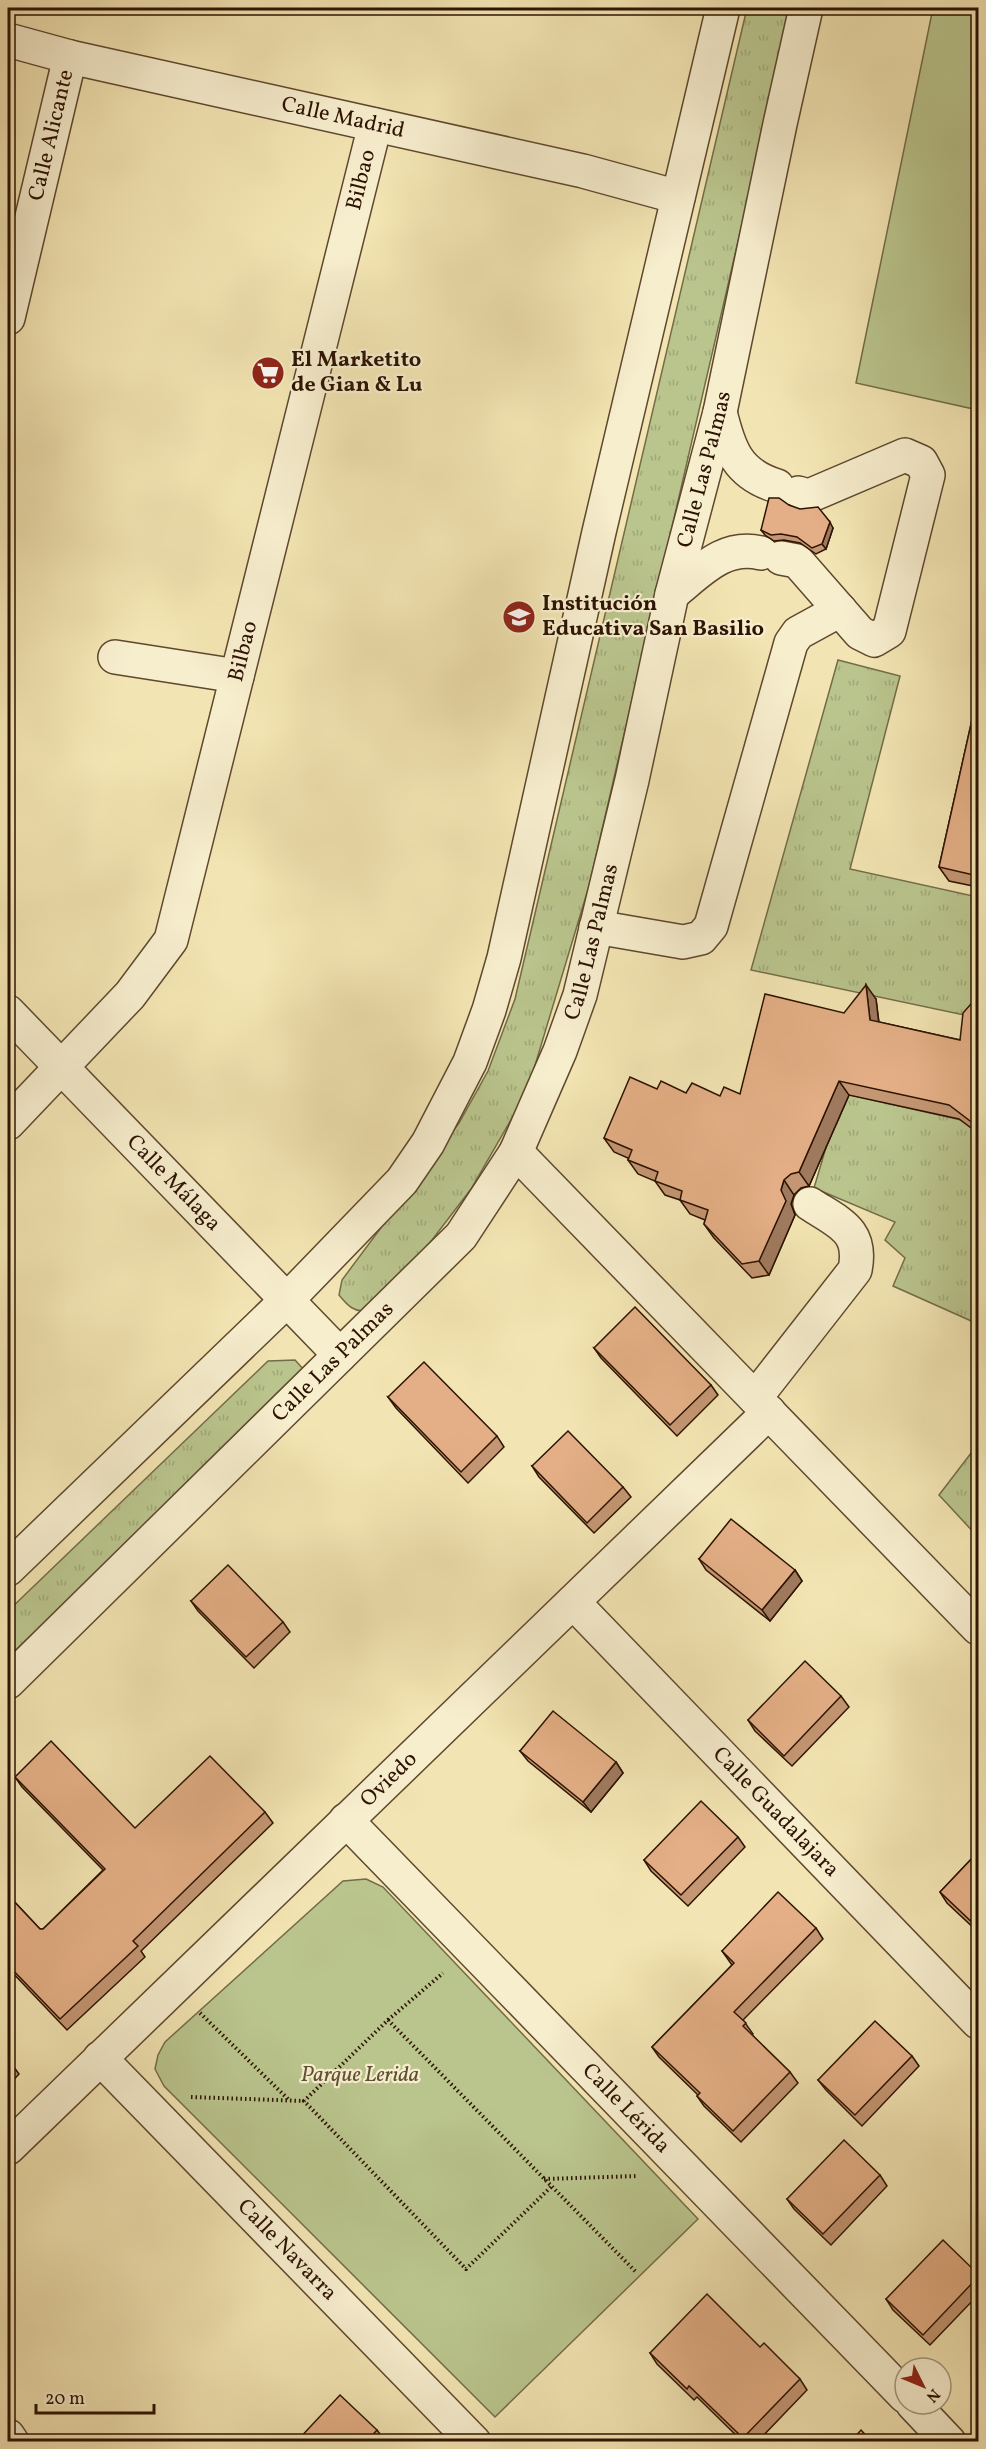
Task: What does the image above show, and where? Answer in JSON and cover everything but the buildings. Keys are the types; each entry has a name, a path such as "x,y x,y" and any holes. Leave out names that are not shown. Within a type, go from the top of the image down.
{"street":[{"path":"8,1569 287,1300 402,1181 428,1143 470,1062 489,1010 506,946 723,8"},
{"name":"Calle Las Palmas","path":"8,1682 461,1236 516,1152 560,1051 580,995 632,780 672,594 720,412 806,8"},
{"name":"Calle Madrid","path":"8,40 70,57 582,171 678,197"},
{"name":"Calle Alicante","path":"8,318 70,57"},
{"name":"Bilbao","path":"8,1123 130,995 171,940 375,125"},
{"path":"672,594 727,553 747,550 797,561 860,633 874,640 889,631 928,475 921,462 905,454 809,496 764,482 742,467 728,446 720,412"},
{"path":"596,927 683,942 702,938 711,926 791,643 798,633 840,610"},
{"path":"115,657 237,676"},
{"name":"Calle Málaga","path":"8,1012 340,1355"},
{"path":"516,1152 978,1628"},
{"name":"Oviedo","path":"8,2148 573,1602 762,1405 855,1270 858,1253 855,1239 847,1229 810,1204"},
{"name":"Calle Guadalajara","path":"573,1602 978,2022"},
{"name":"Calle Lérida","path":"346,1820 893,2384"},
{"name":"Calle Navarra","path":"100,2058 474,2442"},
{"path":"924,2416 949,2442"},
{"path":"8,2436 12,2442"}],"path":[{"path":"304,2101 388,2020 471,1949"},
{"path":"174,1987 290,2100"},
{"path":"388,2020 637,2273"},
{"path":"136,2094 304,2101 466,2269 551,2187"},
{"path":"543,2179 691,2175"}],"green space":[{"path":"747,8 792,8 589,886 527,1092 471,1189 432,1240 369,1310 355,1310 339,1295 342,1280 459,1123 488,1071 515,999"},
{"path":"933,8 978,8 978,410 856,383"},
{"path":"838,660 900,676 850,869 978,897 978,999 964,1015 751,970"},
{"path":"842,1093 961,1120 978,1133 978,1327 969,1320 893,1286 905,1258 885,1240 895,1222 814,1188"},
{"path":"295,1360 305,1371 8,1664 8,1611 268,1361"},
{"path":"978,1444 978,1537 939,1495"},
{"name":"Parque Lerida","path":"366,1879 383,1887 698,2219 495,2417 164,2086 155,2069 158,2055 165,2042 343,1881"}],"place":[{"name":"El Marketito de Gian & Lu","path":"268,373"},
{"name":"Institución Educativa San Basilio","path":"519,617"}]}
